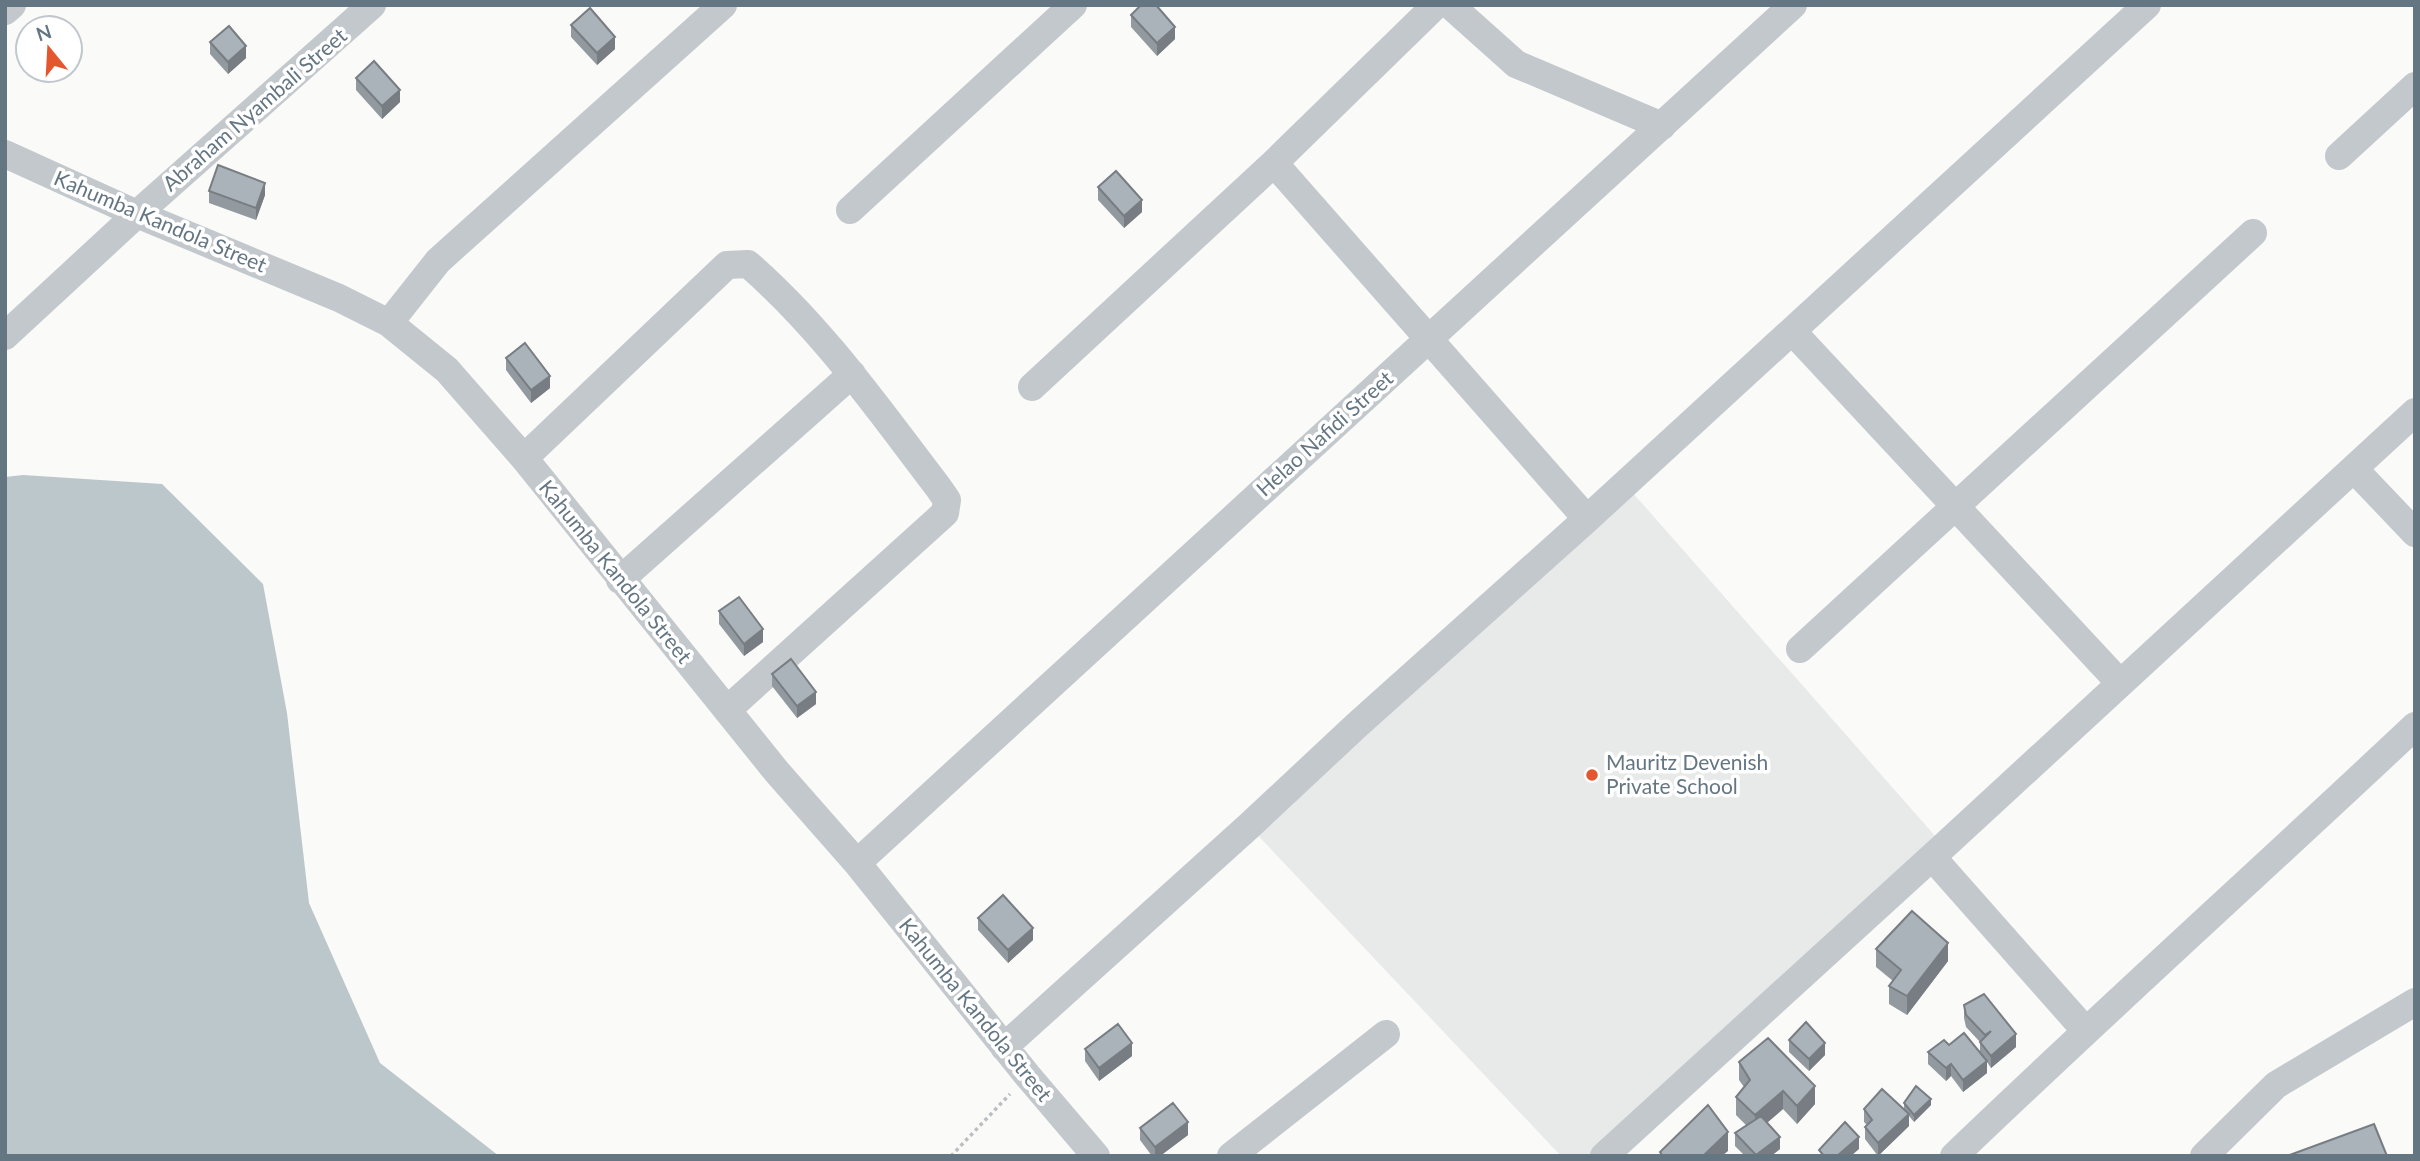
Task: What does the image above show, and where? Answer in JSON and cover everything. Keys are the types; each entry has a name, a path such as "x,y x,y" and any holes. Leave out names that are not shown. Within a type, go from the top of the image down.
{"street":[{"path":"5,11 12,5"},
{"name":"Abraham Nyambali Street","path":"5,336 137,214 372,5"},
{"path":"389,323 438,261 723,5"},
{"path":"850,210 1073,5"},
{"path":"1032,387 1274,163 1436,5"},
{"path":"1450,5 1516,64 1661,126"},
{"name":"Helao Nafidi Street","path":"857,863 1793,5"},
{"path":"1004,1047 1357,724 1587,519 2147,5"},
{"path":"2339,156 2415,86"},
{"name":"Kahumba Kandola Street","path":"5,155 137,214 339,298 389,323 447,370 524,458 727,710 857,863 1004,1047 1097,1156"},
{"path":"1274,163 1587,519"},
{"path":"1800,649 2253,233"},
{"path":"524,458 727,265 748,264 782,294 852,374 943,493 947,500 945,513 727,710"},
{"path":"1792,331 2120,683"},
{"path":"621,580 852,374"},
{"path":"1604,1156 2415,412"},
{"path":"2354,469 2415,533"},
{"path":"1954,1156 2085,1030 2234,896 2415,726"},
{"path":"1932,857 2085,1030"},
{"path":"2204,1156 2276,1085 2415,1002"},
{"path":"1231,1156 1386,1034"}],"path":[{"path":"951,1156 1027,1075"}],"shaded area":[{"path":"23,475 162,484 263,584 287,713 309,903 380,1063 499,1156 5,1156 5,477"},
{"name":"Mauritz Devenish Private School","path":"1625,484 1944,846 1604,1156 1561,1156 1249,826"}],"building":[{"path":"1141,5 1156,5 1175,27 1157,43 1131,15"},
{"path":"590,8 615,37 597,53 571,25"},
{"path":"229,26 246,46 228,62 210,42"},
{"path":"374,61 400,90 382,106 356,78"},
{"path":"218,165 265,183 256,208 209,191"},
{"path":"1116,171 1142,200 1124,216 1098,187"},
{"path":"525,343 550,376 531,390 506,358"},
{"path":"739,597 763,629 744,644 719,611"},
{"path":"791,659 816,692 797,706 772,674"},
{"path":"1003,895 1033,928 1008,950 978,918"},
{"path":"1912,911 1948,943 1907,996 1889,986 1901,970 1876,949"},
{"path":"1984,994 2016,1034 1991,1056 1980,1042 1991,1031 1985,1035 1966,1015 1964,1005"},
{"path":"1806,1022 1825,1043 1809,1059 1789,1040"},
{"path":"1118,1024 1132,1043 1099,1068 1085,1049"},
{"path":"1964,1033 1987,1061 1963,1080 1951,1064 1946,1068 1928,1052 1944,1040 1949,1045"},
{"path":"1768,1038 1815,1086 1797,1106 1783,1091 1755,1115 1736,1097 1750,1080 1739,1062"},
{"path":"1916,1086 1931,1099 1914,1115 1904,1103"},
{"path":"1882,1089 1909,1114 1878,1143 1865,1127 1872,1120 1864,1109"},
{"path":"1173,1103 1188,1122 1155,1147 1140,1128"},
{"path":"1708,1105 1728,1132 1703,1156 1663,1156 1660,1152"},
{"path":"1761,1116 1780,1137 1756,1155 1735,1133"},
{"path":"1845,1122 1859,1137 1837,1156 1824,1156 1819,1150"},
{"path":"2374,1124 2387,1156 2287,1156"}],"place":[{"name":"Mauritz Devenish Private School","path":"1592,775"}]}
